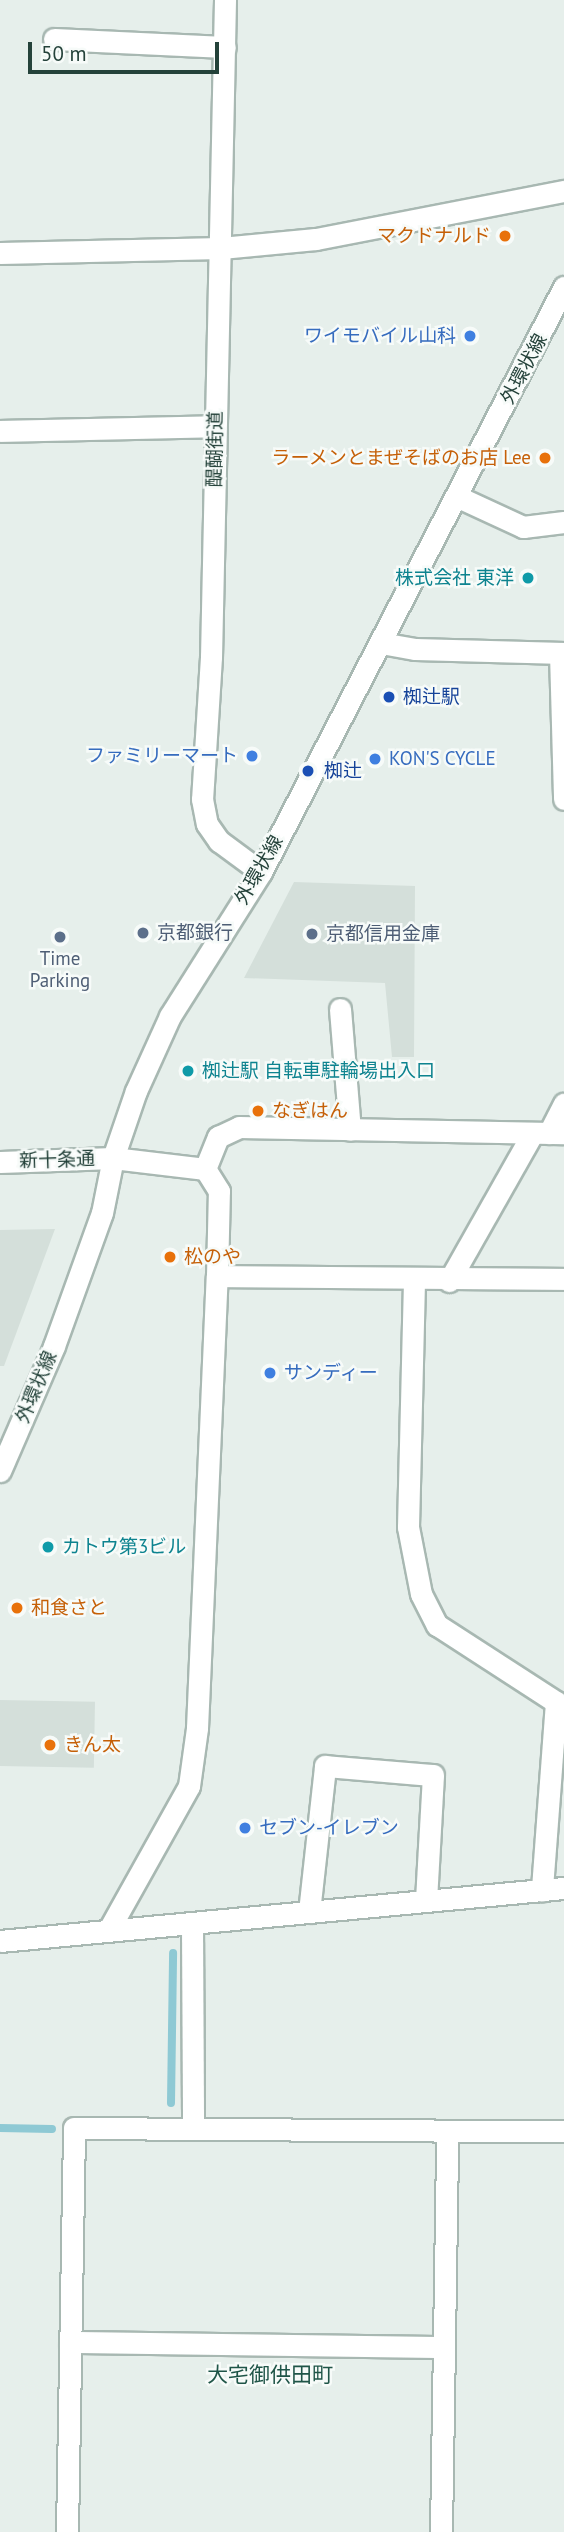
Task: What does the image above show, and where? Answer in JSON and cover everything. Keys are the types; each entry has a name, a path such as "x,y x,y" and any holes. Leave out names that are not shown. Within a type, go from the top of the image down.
{"street":[{"name":"醍醐街道","path":"225,0 211,657 202,799 207,824 219,841 261,872"},
{"path":"54,39 225,47"},
{"path":"0,253 221,248 316,239 564,191"},
{"name":"外環状線","path":"0,1471 76,1286 102,1213 113,1158 135,1091 170,1016 261,872 564,287"},
{"path":"0,431 215,426"},
{"path":"456,496 523,527 564,522"},
{"path":"381,643 415,649 562,653 564,799"},
{"path":"340,1009 350,1130"},
{"path":"449,1281 548,1133 564,1104"},
{"path":"108,1931 189,1786 201,1657 217,1276 219,1192 205,1169 218,1137 239,1127 548,1133"},
{"name":"新十条通","path":"0,1162 113,1158 205,1169"},
{"path":"217,1276 414,1281 564,1279"},
{"path":"414,1281 408,1527 421,1594 437,1625 556,1702 542,1890"},
{"path":"309,1912 325,1766 433,1775 426,1901"},
{"path":"0,1941 564,1888"},
{"path":"192,1923 194,2129"},
{"path":"67,2532 74,2128 564,2132"},
{"path":"441,2532 447,2131"},
{"path":"70,2342 444,2347"}],"shaded area":[{"path":"294,882 415,886 414,1057 392,1057 385,983 244,978"},
{"path":"55,1229 4,1366 0,1366 0,1230"},
{"name":"きん太","path":"0,1700 95,1702 94,1768 0,1766"}],"waterway":[{"path":"171,2103 173,1953"},
{"path":"0,2128 52,2129"}],"place":[{"name":"マクドナルド","path":"505,236"},
{"name":"ワイモバイル山科","path":"470,336"},
{"name":"ラーメンとまぜそばのお店 Lee","path":"545,458"},
{"name":"株式会社 東洋","path":"528,578"},
{"name":"椥辻駅","path":"389,697"},
{"name":"ファミリーマート","path":"252,756"},
{"name":"KON'S CYCLE","path":"375,759"},
{"name":"椥辻","path":"308,771"},
{"name":"京都銀行","path":"143,933"},
{"name":"京都信用金庫","path":"312,934"},
{"name":"Time Parking","path":"60,937"},
{"name":"椥辻駅 自転車駐輪場出入口","path":"188,1071"},
{"name":"なぎはん","path":"258,1111"},
{"name":"松のや","path":"170,1257"},
{"name":"サンディー","path":"270,1373"},
{"name":"カトウ第3ビル","path":"48,1547"},
{"name":"和食さと","path":"17,1608"},
{"name":"きん太","path":"50,1745"},
{"name":"セブン-イレブン","path":"245,1828"}],"district":[{"name":"大宅御供田町","path":"270,2375"}]}
